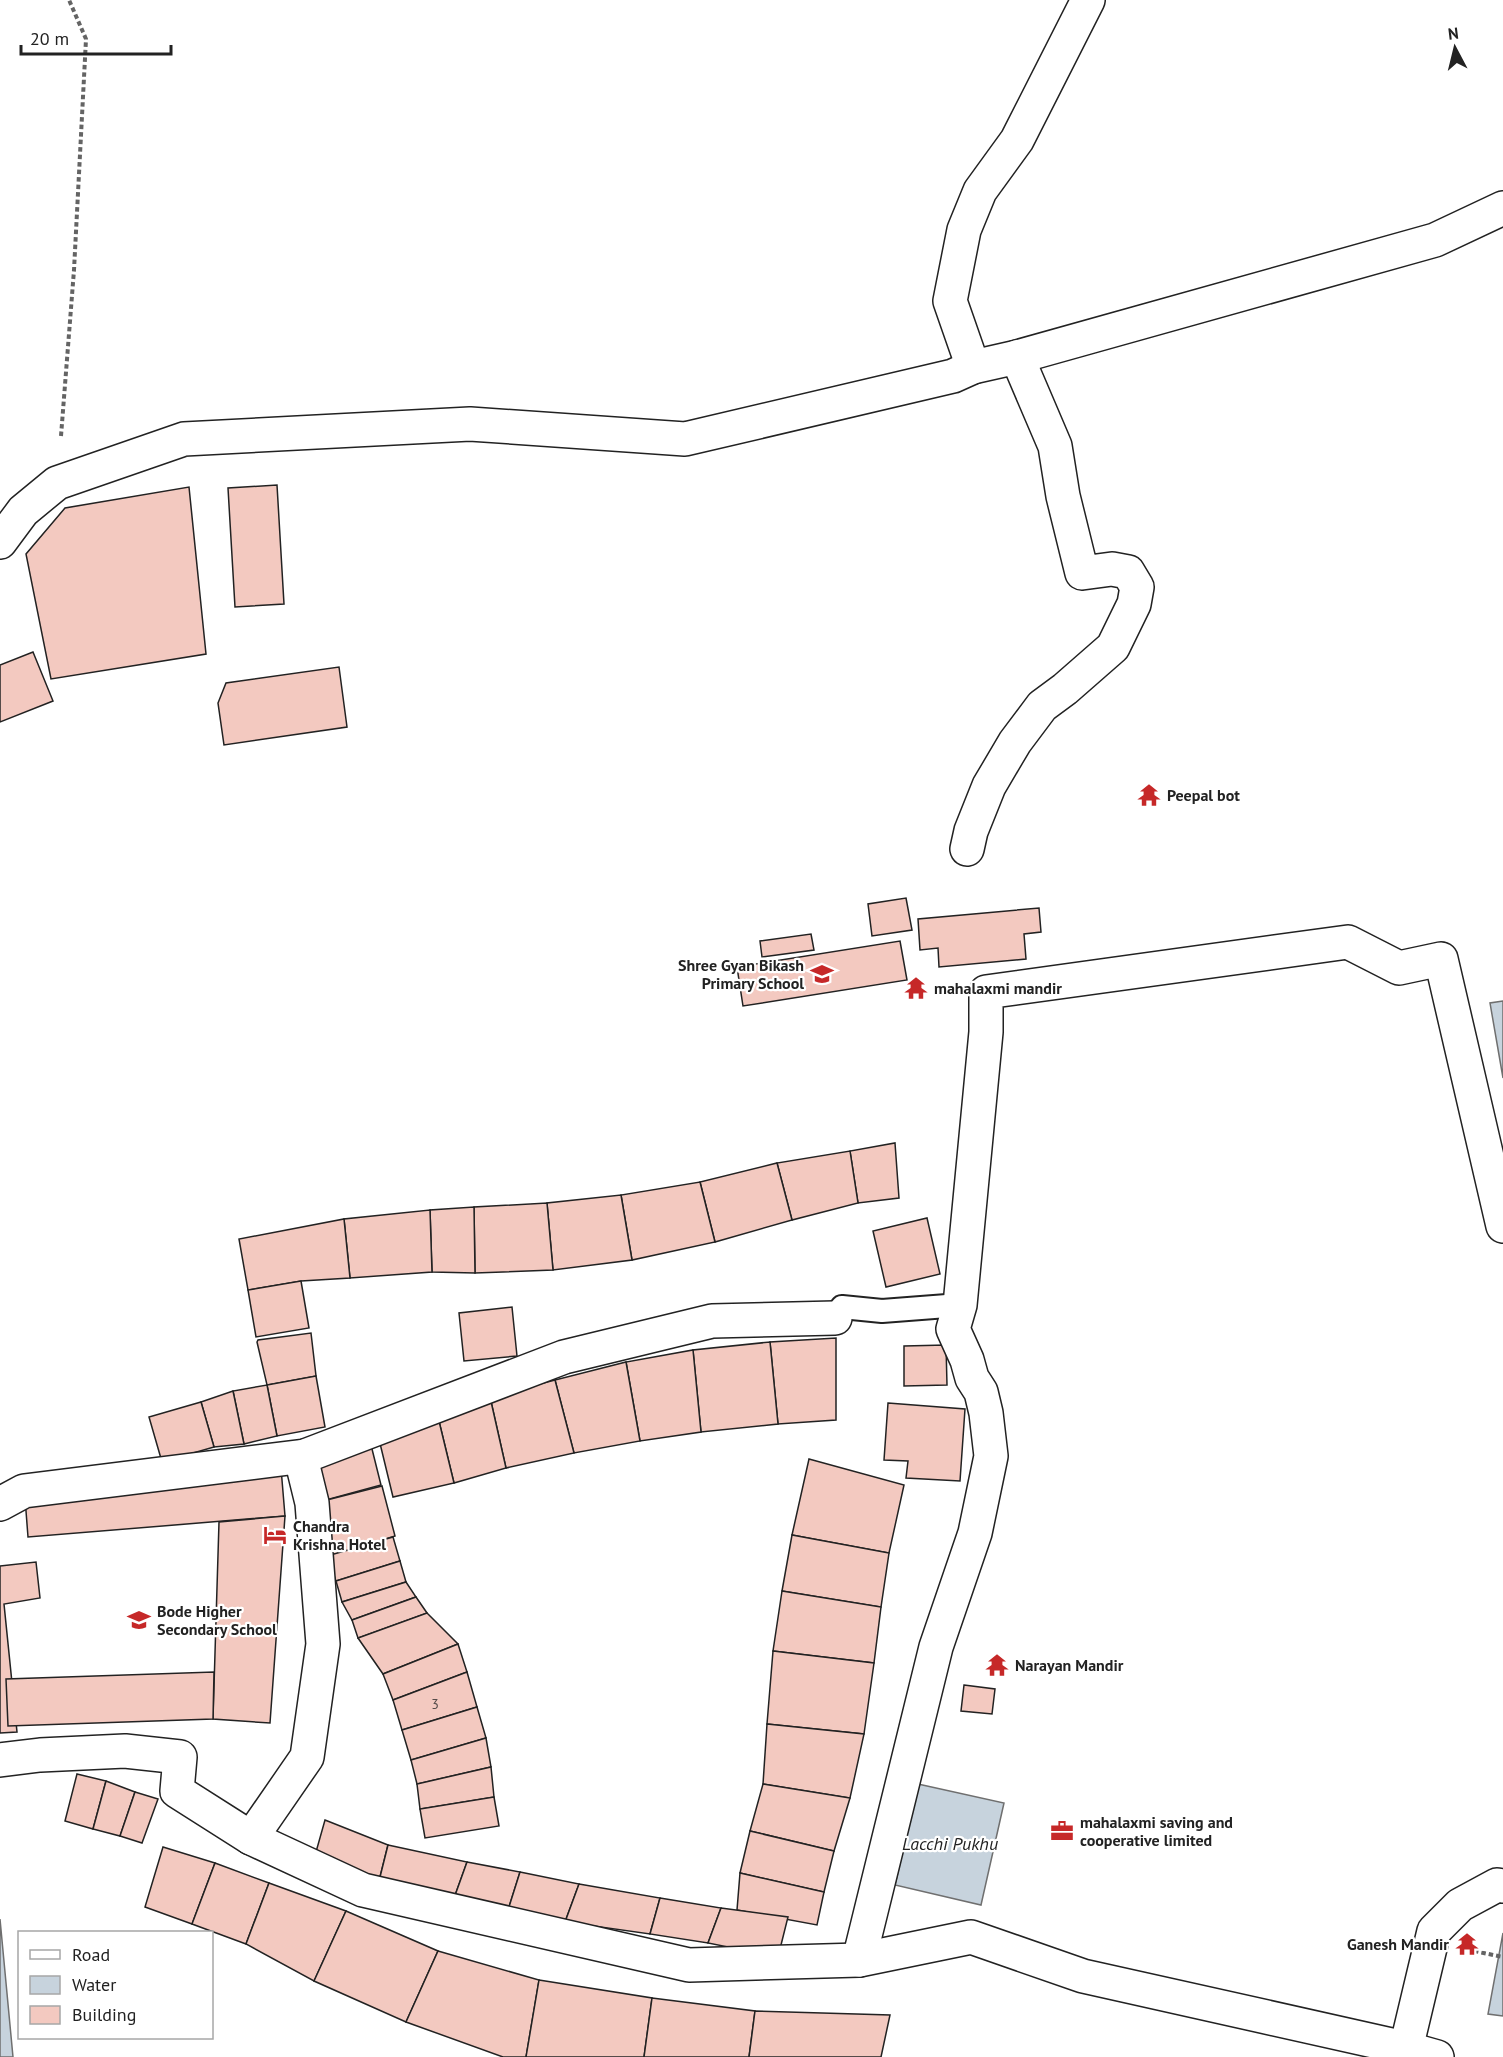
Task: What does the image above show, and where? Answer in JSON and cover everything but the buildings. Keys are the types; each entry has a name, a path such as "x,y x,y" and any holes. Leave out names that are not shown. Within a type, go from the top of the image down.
{"street":[{"path":"973,367 950,301 964,230 980,191 1017,140 1088,0"},
{"path":"0,542 23,511 57,483 184,439 470,424 685,439 953,376 973,367 1017,357 1435,240 1503,208"},
{"path":"968,849 971,831 989,786 1015,742 1042,706 1113,647 1134,604 1137,587 1128,572 1112,569 1082,573 1063,496 1055,446 1017,357"},
{"path":"859,1960 936,1647 975,1533 991,1456 981,1392 972,1378 967,1360 953,1329 960,1305 986,1032 986,992 1348,942 1399,968 1441,959 1503,1226"},
{"path":"0,1504 24,1491 305,1456 564,1357 712,1321 835,1318"},
{"path":"251,1838 307,1756 323,1644 312,1503 302,1462 305,1456"},
{"path":"0,1760 40,1755 125,1751 180,1757 177,1791 251,1838 363,1890 689,1965 859,1960 971,1937 1083,1976 1405,2052 1437,2057"},
{"path":"1405,2052 1434,1931 1460,1905 1497,1885 1503,1886"}],"lane":[{"path":"835,1318 842,1306 882,1311 960,1305"}],"path":[{"path":"57,483 74,270 86,39 69,0"}],"water":[{"path":"1503,1001 1503,1078 1490,1003"},
{"name":"Lacchi Pukhu","path":"918,1784 1004,1803 981,1905 895,1885"},
{"path":"0,1919 13,2057 0,2057"},
{"path":"1503,1933 1503,2016 1488,2014"}],"place":[{"name":"Peepal bot","path":"1149,795"},
{"name":"Shree Gyan Bikash Primary School","path":"822,974"},
{"name":"mahalaxmi mandir","path":"916,988"},
{"name":"Chandra Krishna Hotel","path":"275,1535"},
{"name":"Bode Higher Secondary School","path":"139,1620"},
{"name":"Narayan Mandir","path":"997,1665"},
{"name":"mahalaxmi saving and cooperative limited","path":"1062,1831"},
{"name":"Ganesh Mandir","path":"1467,1944"}]}
